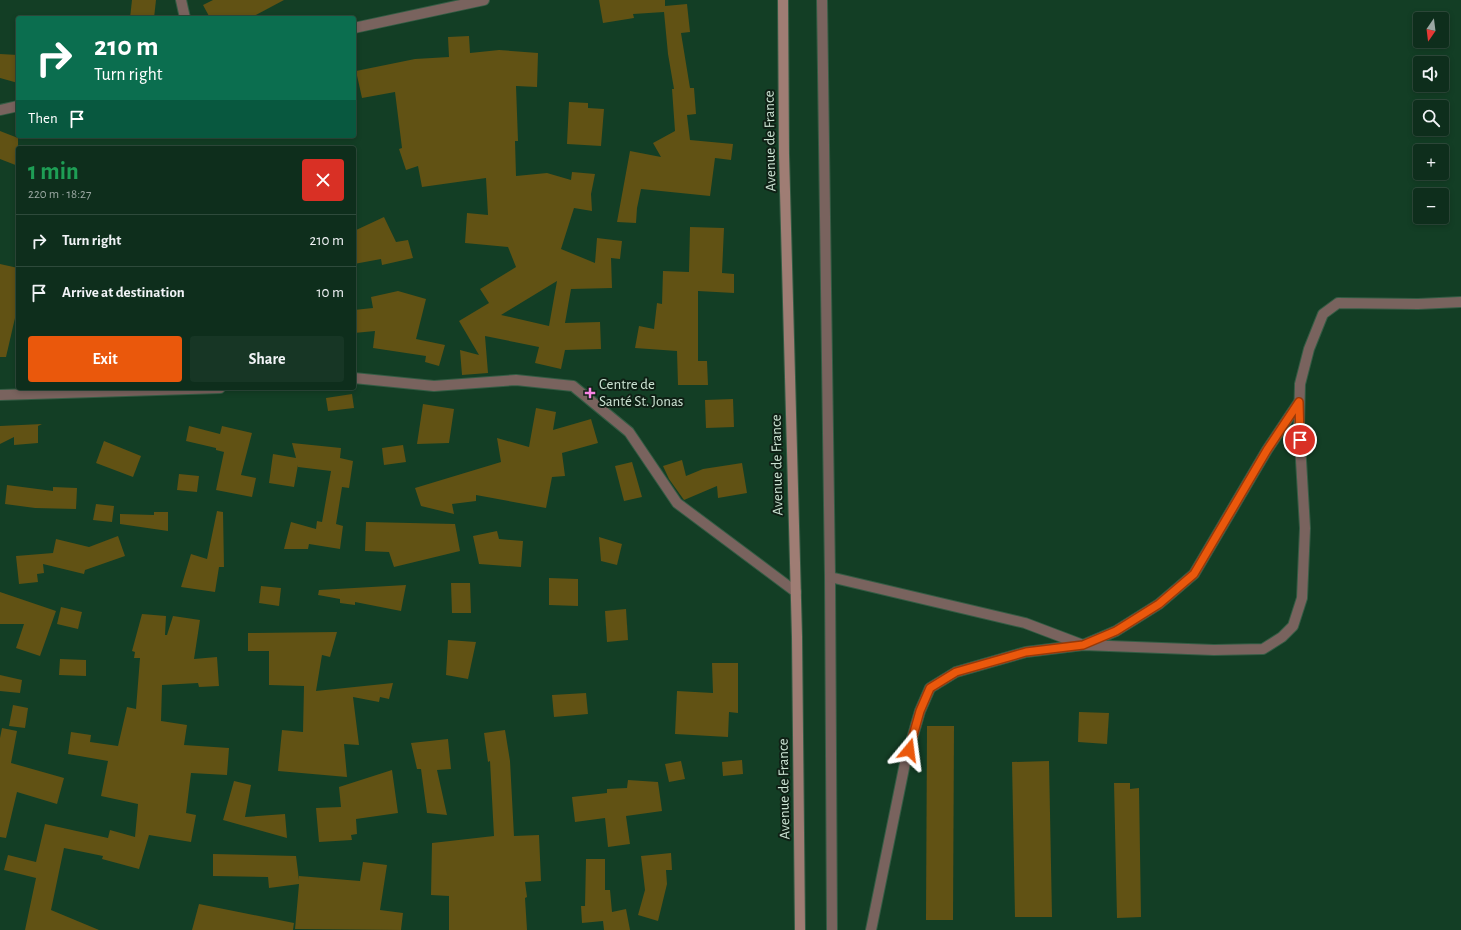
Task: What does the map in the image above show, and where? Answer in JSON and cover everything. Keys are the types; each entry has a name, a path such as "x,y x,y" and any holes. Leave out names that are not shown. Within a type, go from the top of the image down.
{"main road":[{"name":"Avenue de France","path":"783,0 784,154 796,592 800,930"}],"street":[{"path":"181,0 185,16"},
{"path":"356,28 484,0"},
{"path":"822,0 830,577 832,930"},
{"path":"0,110 16,106"},
{"path":"871,930 905,763 920,711 930,688 956,672 1019,654 1083,645 1214,650 1262,649 1282,638 1293,626 1302,598 1305,528 1299,426 1300,384 1309,349 1323,314 1338,303 1418,304 1461,302"},
{"path":"356,378 434,386 516,380 573,386 629,432 677,503 796,592"},
{"path":"0,395 157,390"},
{"path":"830,577 1024,623 1083,645 1116,631 1159,604 1194,574 1267,450 1299,402"}],"building":[{"path":"132,0 156,0 154,16 130,16"},
{"path":"213,0 284,0 254,16 209,16 203,5"},
{"path":"599,0 665,0 665,6 687,4 690,32 681,33 690,88 694,88 696,114 687,115 690,140 733,144 731,160 715,158 710,196 641,189 636,223 617,222 630,151 661,157 653,143 675,131 672,89 674,89 668,54 664,12 633,14 634,18 603,23"},
{"path":"469,36 470,53 499,50 538,53 537,87 516,86 518,141 515,141 516,176 547,173 571,180 572,172 595,174 591,194 592,211 574,208 561,249 595,263 597,238 622,241 620,259 611,258 612,288 571,289 565,323 600,322 601,349 565,350 561,369 535,363 539,347 485,336 488,373 462,375 460,350 479,355 459,321 489,303 480,289 516,267 508,247 465,243 467,213 488,215 486,178 422,187 418,166 406,170 399,149 402,148 395,92 362,98 356,71 415,59 449,57 448,37","holes":["557,281 549,326 501,315"]},
{"path":"0,54 16,55 16,82 0,78"},
{"path":"569,102 588,103 588,108 604,109 601,146 567,144"},
{"path":"0,131 18,138 18,146 16,146 16,165 0,159"},
{"path":"384,217 396,242 408,240 413,258 382,265 381,259 356,264 356,230"},
{"path":"690,227 724,228 722,273 734,274 734,293 698,291 698,361 707,361 708,385 678,385 677,351 635,348 639,326 654,329 657,303 662,304 663,271 689,272"},
{"path":"0,264 16,268 16,314 6,357 0,357"},
{"path":"398,291 426,299 416,339 445,345 439,366 425,362 426,356 373,348 375,331 356,333 356,310 373,308 371,297"},
{"path":"352,394 354,408 328,411 326,398"},
{"path":"733,399 734,427 706,428 705,400"},
{"path":"423,404 454,409 449,443 417,444"},
{"path":"536,408 556,412 553,430 591,419 598,443 562,453 565,476 552,477 546,508 476,495 476,501 452,504 454,514 421,506 415,488 501,462 497,438 529,447"},
{"path":"42,424 38,426 38,443 14,445 14,437 0,444 0,426"},
{"path":"189,426 220,434 222,426 252,433 241,475 256,478 252,497 216,490 224,452 216,450 216,448 186,441"},
{"path":"104,441 141,456 133,477 96,463"},
{"path":"292,443 341,448 340,458 353,461 349,488 342,487 336,524 343,526 340,549 309,544 308,549 284,549 291,522 316,529 317,521 322,522 331,471 298,467 298,465 294,487 269,483 273,454 296,458"},
{"path":"403,445 406,462 384,465 382,448"},
{"path":"682,460 686,476 703,469 742,463 747,493 718,498 717,486 684,500 669,479 663,466"},
{"path":"632,462 642,497 624,501 615,466"},
{"path":"179,474 199,476 197,492 177,490"},
{"path":"7,485 53,491 53,487 77,488 76,509 35,508 5,504"},
{"path":"96,504 114,506 112,522 93,520"},
{"path":"217,511 223,512 224,567 219,567 215,592 181,587 191,554 207,559"},
{"path":"154,512 168,512 168,531 120,524 120,514 154,515"},
{"path":"366,522 455,524 460,551 394,567 389,552 365,551"},
{"path":"497,531 499,539 523,541 521,567 479,564 473,536"},
{"path":"118,536 125,556 85,570 84,574 43,564 44,573 37,574 38,582 19,584 16,556 53,553 56,539 89,547"},
{"path":"599,537 622,544 617,565 601,561"},
{"path":"549,578 578,579 578,606 549,605"},
{"path":"451,583 470,583 471,613 452,613"},
{"path":"406,585 401,611 355,602 355,605 340,603 340,599 318,595 319,590"},
{"path":"261,586 281,588 279,606 259,603"},
{"path":"0,592 56,611 40,656 16,648 24,624 0,624"},
{"path":"61,607 82,612 78,629 57,624"},
{"path":"626,609 628,640 607,642 605,611"},
{"path":"142,614 166,616 165,635 167,635 173,616 200,620 194,659 217,657 219,686 199,687 198,683 162,685 161,721 187,725 184,745 229,748 227,775 191,773 186,813 196,815 191,842 149,835 139,869 102,859 103,856 64,848 51,910 99,930 25,930 36,878 4,870 8,855 36,862 45,824 108,838 110,830 135,837 138,804 101,796 108,761 68,754 71,732 91,735 90,742 118,746 127,707 136,709 140,658 134,658 135,652 132,651"},
{"path":"337,632 330,657 322,655 316,691 393,683 389,699 380,697 379,702 353,697 359,745 344,744 347,777 278,771 282,730 303,732 304,686 269,685 269,651 248,651 248,633"},
{"path":"448,640 476,642 468,679 446,675"},
{"path":"60,659 86,660 86,676 59,675"},
{"path":"712,663 738,663 738,713 729,712 728,737 675,734 677,691 713,693"},
{"path":"0,675 22,680 20,693 0,691"},
{"path":"586,693 588,714 554,717 552,695"},
{"path":"13,705 28,708 25,728 9,726"},
{"path":"1079,712 1109,713 1107,744 1078,742"},
{"path":"927,726 954,726 953,920 926,920"},
{"path":"2,728 17,731 11,763 64,778 57,804 17,792 6,838 0,837 0,738"},
{"path":"505,730 510,761 514,836 539,835 541,881 525,882 527,897 525,898 527,930 449,930 449,896 431,895 432,843 494,836 490,761 488,762 484,733"},
{"path":"448,739 451,769 437,770 447,815 427,813 421,769 417,769 411,743"},
{"path":"742,760 743,774 723,776 722,762"},
{"path":"681,761 685,779 669,782 665,764"},
{"path":"1049,761 1052,917 1015,917 1012,762"},
{"path":"392,770 398,813 356,819 357,834 351,835 352,840 319,842 316,808 341,807 339,787"},
{"path":"628,780 658,782 662,811 626,816 630,844 608,847 605,818 575,822 572,797 607,793 607,789 627,788"},
{"path":"234,781 251,785 245,817 285,814 287,838 223,820"},
{"path":"1114,783 1130,783 1130,789 1139,788 1141,917 1117,918"},
{"path":"671,853 672,870 666,870 667,884 658,921 638,915 645,890 641,856"},
{"path":"213,854 296,856 299,880 299,876 360,881 363,862 387,865 380,910 403,913 401,930 295,929 299,884 269,888 268,877 213,876"},
{"path":"586,859 605,859 605,890 610,890 612,912 626,909 630,930 604,930 603,921 582,923 581,906 585,906"},
{"path":"199,904 294,923 293,930 192,930"}],"place":[{"name":"Centre de Santé St. Jonas","path":"590,393"}],"route":[{"path":"909,750 920,711 930,688 956,672 1026,652 1083,645 1116,631 1159,604 1194,574 1267,450 1299,402 1300,440"}]}
